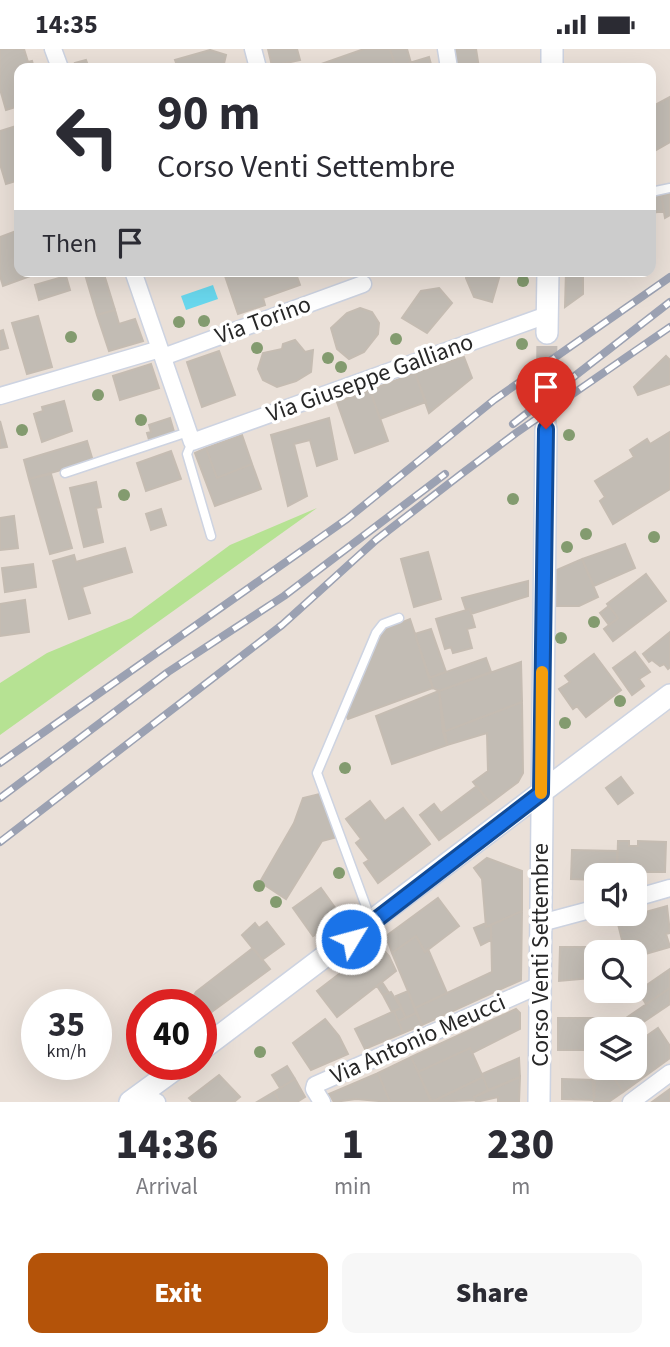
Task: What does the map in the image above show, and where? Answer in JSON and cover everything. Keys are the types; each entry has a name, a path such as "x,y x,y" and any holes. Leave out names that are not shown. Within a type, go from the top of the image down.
{"street":[{"path":"135,277 190,437"},
{"path":"547,324 548,277"},
{"name":"Via Torino","path":"0,396 162,353 363,284"},
{"name":"Via Giuseppe Galliano","path":"190,437 547,324"},
{"name":"Corso Venti Settembre","path":"539,1102 546,429"},
{"path":"217,1038 670,695"},
{"path":"647,895 670,888"},
{"path":"541,923 584,911"},
{"name":"Via Antonio Meucci","path":"321,1102 314,1089 315,1084 540,985"},
{"path":"631,1102 670,1073"},
{"path":"143,1099 164,1080"}],"lane":[{"path":"65,474 190,437 187,453 211,536"},
{"path":"372,923 317,773 376,633 383,624 399,618"}],"green space":[{"path":"317,508 0,735 0,683 47,653 131,618 230,545"}],"water":[{"path":"213,285 218,299 186,310 181,296"}],"building":[{"path":"0,49 24,49 28,62 33,63 14,63 14,108 6,110 0,89"},
{"path":"268,49 297,49 300,60 271,63"},
{"path":"364,49 390,49 394,63 324,63"},
{"path":"390,49 407,49 411,63 395,63"},
{"path":"454,49 476,49 478,63 457,63"},
{"path":"210,50 226,55 224,63 176,63 175,60"},
{"path":"429,57 431,63 409,63"},
{"path":"670,97 670,142 656,150 656,104"},
{"path":"14,127 14,182 6,184 0,164 0,131"},
{"path":"670,194 670,215 665,218 661,195"},
{"path":"661,195 664,211 656,212 656,196"},
{"path":"14,232 14,277 28,277 3,286 0,276 0,237"},
{"path":"66,277 70,290 39,300 35,285"},
{"path":"86,277 105,277 115,310 97,315"},
{"path":"225,277 297,277 300,285 263,298 265,305 238,314"},
{"path":"499,277 492,302 474,297 466,278"},
{"path":"566,277 583,277 583,294 565,307"},
{"path":"439,288 452,303 427,333 402,318 421,291"},
{"path":"360,308 372,312 379,323 378,334 364,352 349,359 337,349 331,328 347,313"},
{"path":"115,310 119,324 135,319 143,341 109,351 97,315"},
{"path":"38,316 52,367 27,374 12,323"},
{"path":"3,330 8,348 0,350 0,331"},
{"path":"295,340 305,352 313,350 311,372 296,381 277,387 263,380 258,369 263,353 282,349 283,344"},
{"path":"219,351 235,395 202,407 187,362"},
{"path":"666,356 670,360 670,384 638,395 634,387"},
{"path":"464,357 472,378 429,413 415,373"},
{"path":"151,364 159,388 120,400 113,376"},
{"path":"415,373 426,402 380,419 370,390"},
{"path":"370,390 388,441 355,453 337,402"},
{"path":"64,401 72,431 42,442 34,414 43,411 42,407"},
{"path":"170,418 175,435 150,443 147,433 151,432 149,425"},
{"path":"329,418 337,459 317,466 310,440 294,444 307,496 288,506 271,435"},
{"path":"0,421 7,447 0,448"},
{"path":"670,432 670,489 613,524 600,501 605,497 595,481 634,457 630,450 647,439 650,444"},
{"path":"242,435 252,464 217,478 206,448"},
{"path":"87,441 93,461 29,479 24,460"},
{"path":"206,448 217,478 252,464 261,489 215,506 195,453"},
{"path":"171,451 181,479 146,491 137,463"},
{"path":"51,474 72,548 50,554 29,479"},
{"path":"96,482 101,507 96,508 103,542 84,547 70,488"},
{"path":"161,509 166,525 151,530 146,514"},
{"path":"14,516 18,548 0,550 0,518"},
{"path":"625,544 635,568 594,586 582,559"},
{"path":"125,548 132,572 82,587 90,613 69,619 53,561 74,555 76,562"},
{"path":"428,552 441,599 414,607 401,559"},
{"path":"582,559 598,597 579,606 557,606 557,570"},
{"path":"33,564 36,587 5,592 2,568"},
{"path":"646,574 666,601 613,641 604,629 618,618 607,604"},
{"path":"528,581 528,596 471,614 470,609 466,610 462,598"},
{"path":"25,600 29,632 0,636 0,604"},
{"path":"609,606 618,618 609,625 600,613"},
{"path":"470,609 475,627 467,629 472,648 453,653 451,647 445,649 436,619"},
{"path":"410,619 433,688 348,719 346,715 383,630"},
{"path":"431,629 446,672 429,678 415,634"},
{"path":"670,632 668,669 664,664 660,666 652,660 649,662 643,654"},
{"path":"635,652 650,672 639,679 644,686 632,695 613,668"},
{"path":"594,654 621,690 586,717 577,706 573,709 559,689 570,682 565,676"},
{"path":"486,658 491,672 439,691 433,688 429,678"},
{"path":"521,662 522,702 443,732 439,691"},
{"path":"439,691 447,745 392,764 376,716"},
{"path":"522,702 523,773 518,782 490,803 473,782 488,771 487,733 447,745 443,732"},
{"path":"621,777 633,793 618,804 606,788"},
{"path":"477,786 490,803 439,840 420,815 434,804 441,813"},
{"path":"320,794 337,837 322,841 286,899 260,882 294,823 303,798"},
{"path":"370,801 385,821 403,808 430,844 378,883 364,863 369,860 356,843 361,839 346,819"},
{"path":"618,841 629,841 629,846 638,846 638,841 666,842 665,872 647,872 647,863 617,863"},
{"path":"572,850 617,851 617,863 584,863 584,880 571,879"},
{"path":"487,858 522,871 522,911 486,927 482,879 474,868"},
{"path":"321,888 341,916 313,936 293,908"},
{"path":"438,898 459,926 425,952 416,936 392,953 386,936"},
{"path":"667,906 670,933 666,934 670,947 647,954 647,940 622,940 618,926 647,926 647,912"},
{"path":"522,911 521,980 422,1025 415,1008 492,972 491,925"},
{"path":"267,922 284,944 262,960 242,935 255,923 259,928"},
{"path":"486,923 486,927 491,925 491,940 481,945 474,928"},
{"path":"416,936 425,952 428,949 447,993 415,1008 392,953"},
{"path":"378,944 389,956 396,971 337,1017 317,991"},
{"path":"560,947 584,947 584,979 559,981"},
{"path":"253,948 270,969 217,1008 217,989 200,989"},
{"path":"670,969 670,988 646,1004 647,985"},
{"path":"382,982 389,993 383,995 377,986"},
{"path":"670,988 670,1004 647,1020 647,1017 628,1017"},
{"path":"408,991 416,1013 406,1018 396,996"},
{"path":"391,992 401,1008 392,1012 383,995"},
{"path":"401,1008 406,1018 398,1021 394,1011"},
{"path":"516,1009 520,1013 520,1029 472,1053 470,1048 418,1072 411,1057"},
{"path":"394,1011 403,1033 365,1049 355,1029"},
{"path":"416,1013 422,1025 403,1033 398,1021"},
{"path":"558,1018 584,1018 584,1050 558,1050"},
{"path":"325,1019 339,1036 348,1054 311,1070 293,1043"},
{"path":"658,1028 670,1046 670,1058 647,1075 647,1036"},
{"path":"470,1048 483,1077 431,1102 418,1072"},
{"path":"411,1057 432,1102 390,1102 378,1073"},
{"path":"519,1058 520,1077 488,1090 482,1074"},
{"path":"287,1066 295,1079 280,1088 272,1075"},
{"path":"378,1073 390,1102 356,1099 334,1102 329,1094"},
{"path":"219,1075 240,1097 234,1102 193,1102 189,1098 212,1080 217,1080"},
{"path":"483,1077 488,1090 474,1097 475,1100 432,1102"},
{"path":"520,1077 519,1102 498,1102 498,1097 476,1102 474,1097"},
{"path":"295,1079 305,1097 297,1102 277,1102 279,1101 274,1092"},
{"path":"562,1079 595,1080 594,1100 562,1099"},
{"path":"592,1080 615,1080 623,1092 610,1101 594,1101"},
{"path":"615,1080 640,1080 623,1092"},
{"path":"670,1089 670,1102 652,1102"},
{"path":"274,1092 279,1101 257,1102"}],"tunnel":[{"path":"546,429 547,333"}],"railway":[{"path":"0,763 347,519 494,400 670,277"},
{"path":"513,424 670,302"},
{"path":"0,842 282,625 376,540 460,475 670,327"},
{"path":"0,798 168,672 284,596 445,474"}],"slow traffic":[{"path":"541,793 542,672"}],"route":[{"path":"351,939 541,793 546,429"}]}
